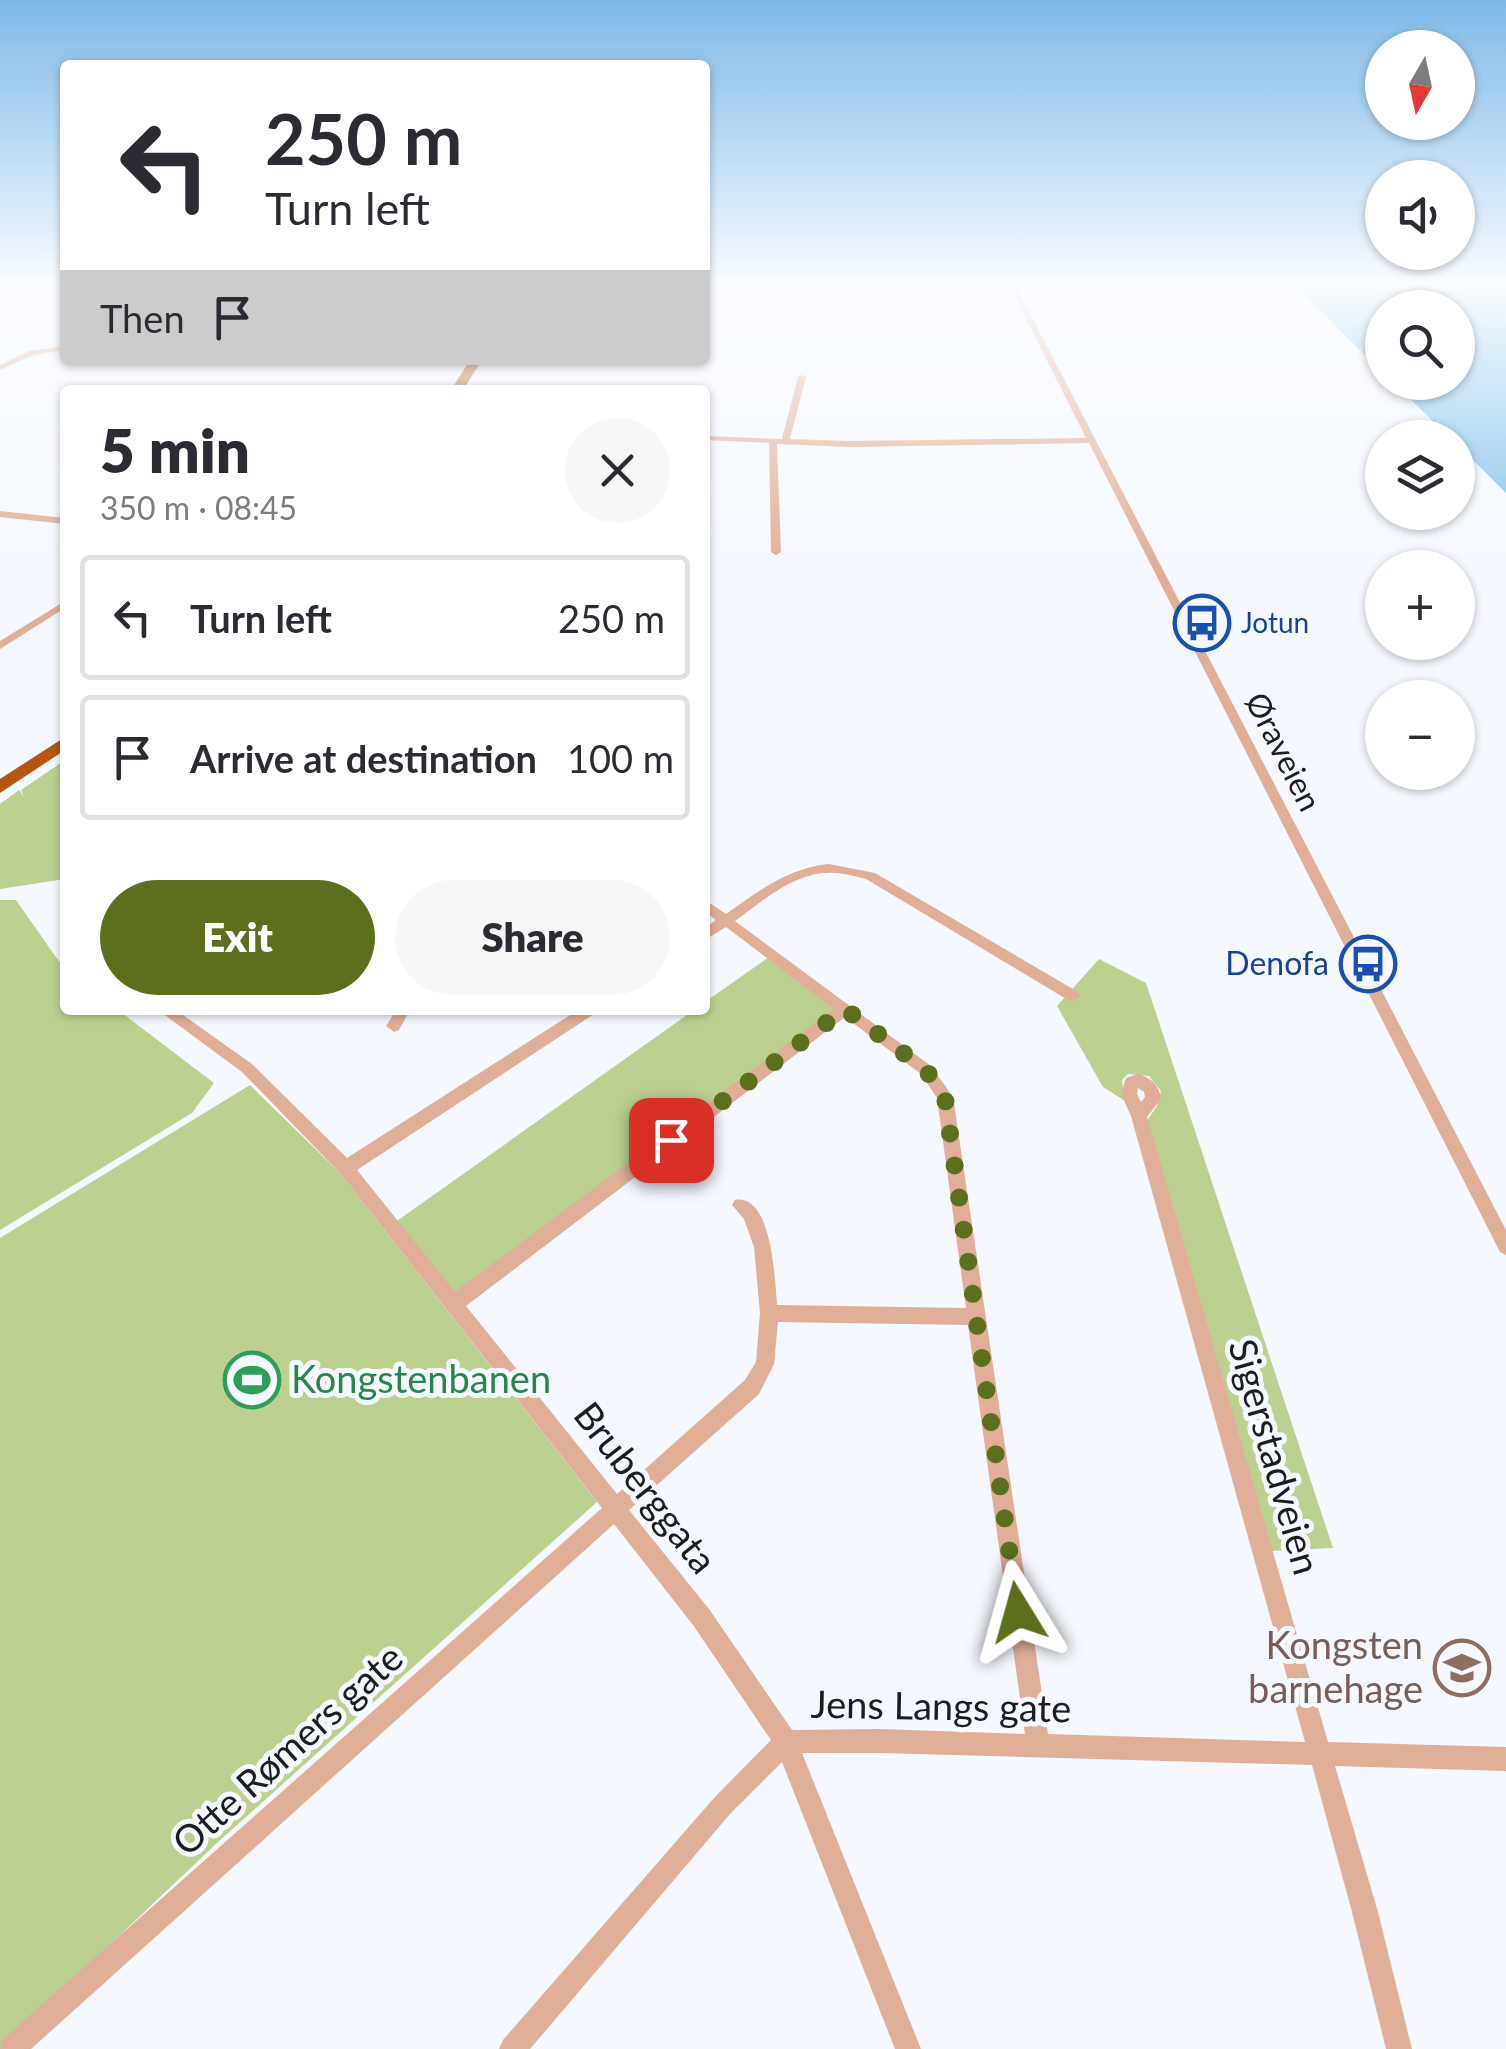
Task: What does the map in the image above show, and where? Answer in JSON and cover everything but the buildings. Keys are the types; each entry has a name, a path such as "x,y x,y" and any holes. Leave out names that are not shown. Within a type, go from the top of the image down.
{"highway":[{"path":"0,787 60,745"}],"street":[{"path":"786,442 802,379"},
{"name":"Øraveien","path":"1059,379 1506,1246"},
{"path":"710,438 773,442 1090,440"},
{"path":"773,442 776,552"},
{"path":"0,514 60,521"},
{"path":"0,646 60,607"},
{"path":"710,932 816,869 840,868 870,876 1073,996"},
{"path":"710,908 926,1070 945,1098 1038,1746"},
{"path":"454,1304 845,1009"},
{"name":"Bruberggata","path":"172,1015 247,1068 346,1168 701,1616 786,1742 908,2049"},
{"path":"394,1026 400,1015"},
{"path":"346,1168 581,1015"},
{"name":"Sigerstadveien","path":"1140,1116 1365,1912 1400,2049"},
{"name":"Otte Rømers gate","path":"10,2049 752,1387 765,1364 769,1312 764,1296 763,1247 751,1215 741,1205"},
{"path":"769,1312 976,1317"},
{"name":"Jens Langs gate","path":"512,2049 722,1806 786,1742 1506,1760"}],"green space":[{"path":"60,763 60,880 0,889 0,804 19,790 24,797 21,790"},
{"path":"0,900 16,900 60,963 60,1015 125,1015 214,1083 192,1113 0,1230"},
{"path":"769,957 840,1009 455,1300 394,1223 687,1015 710,1015 710,998"},
{"path":"1099,959 1146,983 1333,1548 1269,1551 1146,1122 1161,1091 1149,1076 1128,1074 1122,1080 1125,1101 1103,1087 1057,1006"},
{"path":"250,1085 340,1173 597,1502 218,1842 0,2049 0,1238"}],"water":[{"path":"1475,379 1506,379 1506,493 1475,462 1475,420 1432,420 1411,400 1475,400"}],"place":[{"name":"Jotun","path":"1202,623"},
{"name":"Denofa","path":"1368,964"},
{"name":"Kongstenbanen","path":"252,1380"},
{"name":"Kongsten barnehage","path":"1462,1668"}],"route":[{"path":"671,1140 845,1009 926,1070 945,1098 1018,1612"}]}
